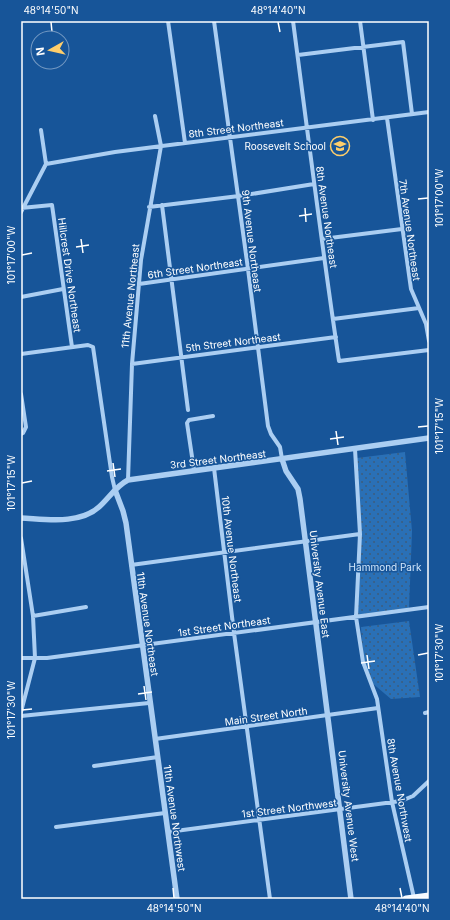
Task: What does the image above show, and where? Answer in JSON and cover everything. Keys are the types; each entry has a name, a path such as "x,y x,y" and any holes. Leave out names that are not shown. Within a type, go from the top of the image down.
{"main road":[{"path":"406,899 429,896"}],"street":[{"path":"168,21 184,143"},
{"name":"9th Avenue Northeast","path":"214,21 239,196 268,426 271,434 280,447 282,459"},
{"name":"8th Avenue Northeast","path":"293,21 339,361 429,350"},
{"path":"360,21 373,120"},
{"path":"298,55 403,42 412,114"},
{"name":"8th Street Northeast","path":"46,164 115,152 429,112"},
{"name":"11th Avenue Northeast","path":"128,480 132,364 141,260 161,146 155,116"},
{"name":"7th Avenue Northeast","path":"387,118 411,289 426,324 429,341"},
{"path":"21,212 46,164 41,130"},
{"path":"150,207 239,196 314,184"},
{"name":"Hillcrest Drive Northeast","path":"22,208 52,205 72,347"},
{"path":"162,205 188,410"},
{"path":"322,239 402,228"},
{"name":"6th Street Northeast","path":"139,284 324,258"},
{"path":"21,297 63,289"},
{"path":"333,320 419,308"},
{"name":"5th Street Northeast","path":"132,364 336,337"},
{"path":"21,354 88,345 93,347 115,490"},
{"path":"21,394 26,427 21,434"},
{"path":"194,470 187,423 189,420 213,416"},
{"name":"3rd Street Northeast","path":"21,518 61,519 83,516 98,508 121,483 128,480 429,438"},
{"path":"355,449 360,534 356,616 363,662 378,708"},
{"name":"University Avenue East","path":"282,459 286,471 299,492 328,715"},
{"name":"10th Avenue Northeast","path":"214,468 234,633 270,899"},
{"name":"11th Avenue Northeast","path":"115,490 126,523 155,739"},
{"path":"131,565 360,534"},
{"path":"21,538 33,616 35,658 21,712"},
{"path":"33,616 86,607"},
{"name":"1st Street Northeast","path":"21,658 35,658 142,645 429,607"},
{"path":"21,716 150,703"},
{"name":"Main Street North","path":"155,739 378,708"},
{"name":"8th Avenue Northwest","path":"378,708 392,802 414,898"},
{"name":"University Avenue West","path":"328,715 351,899"},
{"name":"11th Avenue Northwest","path":"155,739 177,899"},
{"path":"94,766 158,757"},
{"name":"1st Street Northwest","path":"168,832 392,802 410,798 429,781"},
{"path":"56,826 165,813"}],"green space":[{"name":"Hammond Park","path":"405,452 412,531 409,609 356,617 360,534 357,458"},
{"path":"409,621 420,697 391,699 371,682 363,655 361,627"}],"place":[{"name":"Roosevelt School","path":"340,146"}]}
